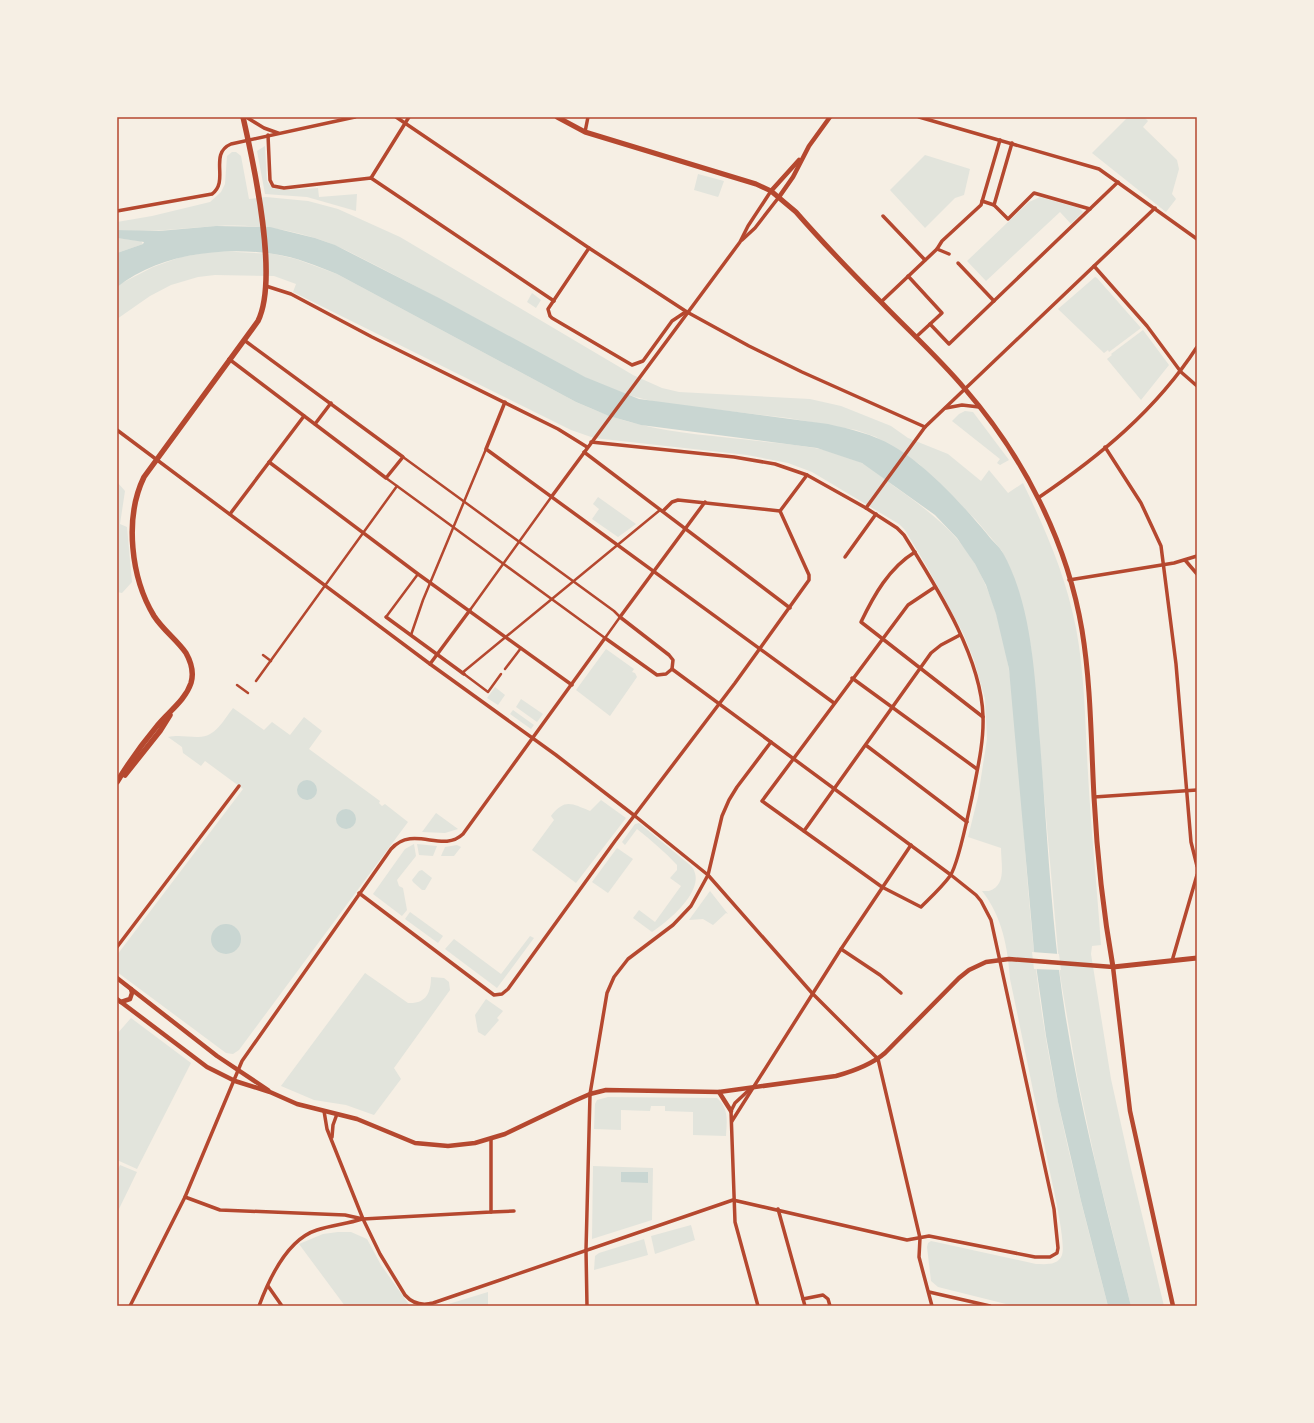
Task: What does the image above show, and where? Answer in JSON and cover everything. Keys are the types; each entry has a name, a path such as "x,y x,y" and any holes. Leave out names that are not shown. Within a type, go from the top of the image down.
{"main road":[{"path":"117,783 145,741 163,719 170,713 191,683 191,667 186,653 180,643 158,621 151,610 142,587 133,550 131,531 136,498 144,477 244,340 261,314 266,286 266,277 259,199 243,117"},
{"path":"557,117 585,132 756,184 771,191 796,212 965,389 979,407 1015,457 1038,498 1056,538 1081,627 1086,661 1097,848 1113,967 1197,958"}],"street":[{"path":"246,117 264,128 279,133"},
{"path":"117,211 212,194 220,185 219,161 222,150 231,144 355,117"},
{"path":"396,117 589,248 687,312 749,346 802,372 925,427"},
{"path":"371,178 409,117"},
{"path":"585,132 588,117"},
{"path":"430,664 587,447 740,242 771,191 802,157 830,117"},
{"path":"919,117 1099,169 1197,239"},
{"path":"268,136 270,180 273,186 284,188 371,178 554,301"},
{"path":"881,302 937,249 942,240 981,205 1000,140"},
{"path":"994,204 1012,143"},
{"path":"740,242 755,228 779,197 793,177 802,157"},
{"path":"930,324 949,344 1118,182"},
{"path":"982,201 994,204 1008,219 1034,193 1090,209"},
{"path":"866,508 925,427 1155,208"},
{"path":"883,216 925,260"},
{"path":"589,248 548,309 550,316 632,365 643,361 672,321 687,312"},
{"path":"937,249 950,254"},
{"path":"958,263 994,301"},
{"path":"1094,266 1147,326 1181,372 1197,386"},
{"path":"908,276 942,313 916,337"},
{"path":"266,286 291,294 379,341 558,429 587,447"},
{"path":"229,359 386,478 657,675 666,674 672,668 673,663 670,656 614,611 463,502 244,340"},
{"path":"1038,498 1105,447 1156,402 1181,372 1197,347"},
{"path":"411,634 463,502 505,402"},
{"path":"315,424 331,403"},
{"path":"945,408 962,405 979,407"},
{"path":"230,514 304,416"},
{"path":"117,430 430,664 533,739 635,816 708,875 812,993 878,1059 920,1238 919,1257 932,1306"},
{"path":"591,442 734,457 775,464 807,474 866,508 897,528 915,552 935,587 960,635 975,676 982,704 983,717 977,769 967,822 951,875 921,907 882,887 762,800 908,605 935,587"},
{"path":"1105,447 1150,519 1159,539 1164,564 1176,664 1191,842 1197,866"},
{"path":"486,449 834,703"},
{"path":"584,452 790,608"},
{"path":"386,478 403,457"},
{"path":"269,462 418,574 470,610 572,685"},
{"path":"780,511 807,474"},
{"path":"256,681 397,486"},
{"path":"463,674 506,636 618,544 675,501 706,502 780,511"},
{"path":"130,1306 185,1196 235,1081 238,1070 391,849 400,842 414,838 450,841 460,837 533,739 620,617 706,502"},
{"path":"359,894 494,995 499,995 508,989 615,841 720,703 807,583 809,575 780,511"},
{"path":"845,557 876,514"},
{"path":"915,552 900,561 872,601 861,622 983,717"},
{"path":"1069,580 1164,564 1197,556"},
{"path":"1185,560 1197,574"},
{"path":"418,574 386,617 488,692 501,674"},
{"path":"804,831 937,648 960,635"},
{"path":"505,669 521,647"},
{"path":"262,655 271,661"},
{"path":"324,1111 327,1129 332,1138 363,1219 380,1254 405,1295 409,1300 418,1304 434,1303 733,1200 778,1209 907,1240 929,1236 1035,1257 1050,1257 1058,1251 1054,1209 1001,958 987,910 976,895 951,875 672,668"},
{"path":"852,678 894,707 977,769"},
{"path":"237,686 248,693"},
{"path":"587,1306 586,1250 590,1094 604,1003 612,981 628,959 672,925 691,906 708,875 722,816 729,800 771,742"},
{"path":"867,746 967,822"},
{"path":"117,947 239,786"},
{"path":"1094,797 1197,790"},
{"path":"732,1121 841,948 910,846"},
{"path":"1172,961 1197,875"},
{"path":"841,948 880,975 901,993"},
{"path":"118,1000 207,1067 235,1081 270,1092 297,1104 357,1119 415,1143 448,1146 475,1143 491,1139 590,1094 606,1090 719,1092 836,1076 852,1072 878,1059 959,978 977,965 1001,958 1113,967 1130,1111 1173,1306"},
{"path":"117,978 217,1056 270,1092"},
{"path":"118,1000 124,1002 130,999 132,993 129,987"},
{"path":"731,1111 740,1097 752,1088"},
{"path":"719,1092 731,1111 733,1200 737,1231 758,1306"},
{"path":"332,1138 333,1125 337,1114"},
{"path":"491,1139 491,1212"},
{"path":"185,1196 220,1210 344,1215 363,1219 514,1211"},
{"path":"778,1209 805,1306"},
{"path":"259,1306 268,1286 291,1247 300,1238 316,1230 346,1225 363,1219"},
{"path":"268,1286 282,1306"},
{"path":"928,1292 990,1306"},
{"path":"803,1300 823,1295 828,1299 830,1306"}],"shaded area":[{"path":"1128,117 1144,117 1148,121 1143,127 1177,160 1179,169 1172,194 1176,199 1166,212 1092,153"},
{"path":"265,146 267,181 272,188 285,190 318,188 319,197 357,194 356,211 307,197 265,194 257,151"},
{"path":"232,152 236,152 241,156 249,199 266,197 308,201 338,209 400,237 633,375 662,388 679,392 810,399 841,406 891,426 908,438 948,454 981,481 989,470 1008,493 1023,483 1040,519 1061,572 1076,628 1083,682 1089,794 1101,945 1092,946 1091,954 1111,1079 1164,1306 1131,1306 1097,1170 1077,1076 1060,975 1031,648 1022,607 1012,573 1002,551 976,520 919,464 876,437 856,430 788,418 661,403 620,392 581,376 397,276 332,244 315,238 279,229 242,226 217,226 155,231 117,230 117,222 152,216 210,202 221,192 225,184 227,156"},
{"path":"925,155 970,169 964,195 955,198 925,228 890,190"},
{"path":"698,174 724,181 718,197 694,190"},
{"path":"1040,197 1079,208 1083,212 1071,224 1060,212 986,281 967,261 1029,202"},
{"path":"216,226 270,227 315,238 335,245 439,298 585,377 639,399 828,424 878,438 906,454 931,475 955,498 1000,548 1013,574 1021,597 1031,645 1056,942 1072,1055 1090,1139 1131,1306 1108,1306 1081,1201 1058,1102 1046,1036 1034,951 1009,669 996,614 986,585 975,564 957,538 935,515 862,463 817,448 641,425 609,416 576,402 337,274 282,255 234,251 192,255 152,267 117,287 117,253 143,244 144,242 117,238 117,230 159,231"},
{"path":"117,238 141,241 143,244 117,253"},
{"path":"216,251 274,254 296,259 337,274 576,402 614,417 668,430 826,450 852,458 873,470 926,510 960,542 970,555 986,586 1001,629 1006,651 1013,696 1026,866 1036,969 1042,1012 1066,1139 1108,1306 1014,1306 938,1287 931,1281 927,1247 928,1243 931,1241 1036,1264 1051,1264 1058,1261 1062,1255 1063,1249 1057,1205 1010,979 1006,944 995,911 982,891 989,891 995,888 1001,879 1001,848 968,837 978,797 987,739 985,699 974,660 963,633 905,530 899,524 812,472 788,463 747,455 594,438 571,430 293,292 296,284 274,276 215,275 198,277 171,285 150,296 117,319 117,287 120,284 153,267 181,257"},
{"path":"1095,277 1141,328 1109,352 1108,350 1104,353 1058,309"},
{"path":"532,293 541,300 536,308 527,302"},
{"path":"1143,330 1169,365 1141,400 1107,359 1112,355 1111,354"},
{"path":"965,411 973,412 1009,460 1000,465 997,463 1000,459 952,421 959,414"},
{"path":"117,482 125,491 120,524 127,527 132,582 122,593 117,592"},
{"path":"598,497 636,524 618,537 592,519 599,509 593,504"},
{"path":"606,649 634,669 632,672 635,673 637,677 610,716 576,690"},
{"path":"495,687 505,695 498,705 487,698"},
{"path":"521,699 543,714 537,722 516,707"},
{"path":"233,708 264,730 272,722 290,735 304,717 322,731 309,749 380,801 379,803 382,806 385,804 408,822 239,1050 233,1054 226,1053 117,972 117,955 243,789 205,761 201,766 183,753 182,747 168,737 203,737 209,735 218,728"},
{"path":"513,710 534,725 531,729 510,714"},
{"path":"307,780 314,783 317,790 314,797 307,800 300,797 297,790 300,783"},
{"path":"601,800 626,818 576,883 532,850 554,820 551,816 560,807 569,804 590,811"},
{"path":"346,809 353,812 356,819 353,826 346,829 339,826 336,819 339,812"},
{"path":"436,813 458,829 445,833 422,832"},
{"path":"639,823 690,865 695,873 695,883 692,893 677,912 652,932 633,918 639,910 655,922 681,886 670,878 677,870 677,865 637,829 625,845 622,842 635,824"},
{"path":"414,844 416,856 397,880 399,886 403,888 407,910 402,916 373,894 405,849"},
{"path":"417,844 437,846 433,856 419,855"},
{"path":"457,845 461,847 454,856 441,856 445,847"},
{"path":"617,848 633,859 608,893 592,882"},
{"path":"422,870 432,878 425,890 422,890 412,880 419,871"},
{"path":"710,891 728,914 726,913 713,925 703,919 689,920"},
{"path":"410,912 443,936 438,943 405,919"},
{"path":"226,924 237,928 241,939 237,950 226,954 215,950 211,939 215,928"},
{"path":"530,936 534,938 497,988 445,949 454,939 501,974"},
{"path":"365,973 408,1003 419,1002 426,996 430,988 431,977 444,978 449,982 450,990 394,1068 401,1079 374,1115 346,1105 314,1100 281,1086"},
{"path":"486,999 503,1011 497,1018 499,1020 485,1036 478,1032 475,1015"},
{"path":"131,1018 191,1063 137,1169 117,1160 117,1034"},
{"path":"608,1097 717,1098 724,1106 727,1120 726,1136 693,1135 693,1112 665,1111 665,1106 651,1106 650,1111 621,1110 621,1130 594,1129 595,1104 597,1100"},
{"path":"120,1165 137,1172 117,1213 117,1171"},
{"path":"593,1166 653,1168 652,1220 592,1239"},
{"path":"621,1172 648,1172 648,1183 621,1182"},
{"path":"691,1225 695,1240 655,1254 651,1236"},
{"path":"351,1232 367,1239 381,1265 410,1306 345,1306 299,1244 323,1234"},
{"path":"644,1239 648,1255 594,1270 595,1256 599,1253"},
{"path":"488,1292 488,1306 442,1306"}],"pier":[{"path":"1032,952 1059,954 1061,970 1034,969"}]}
